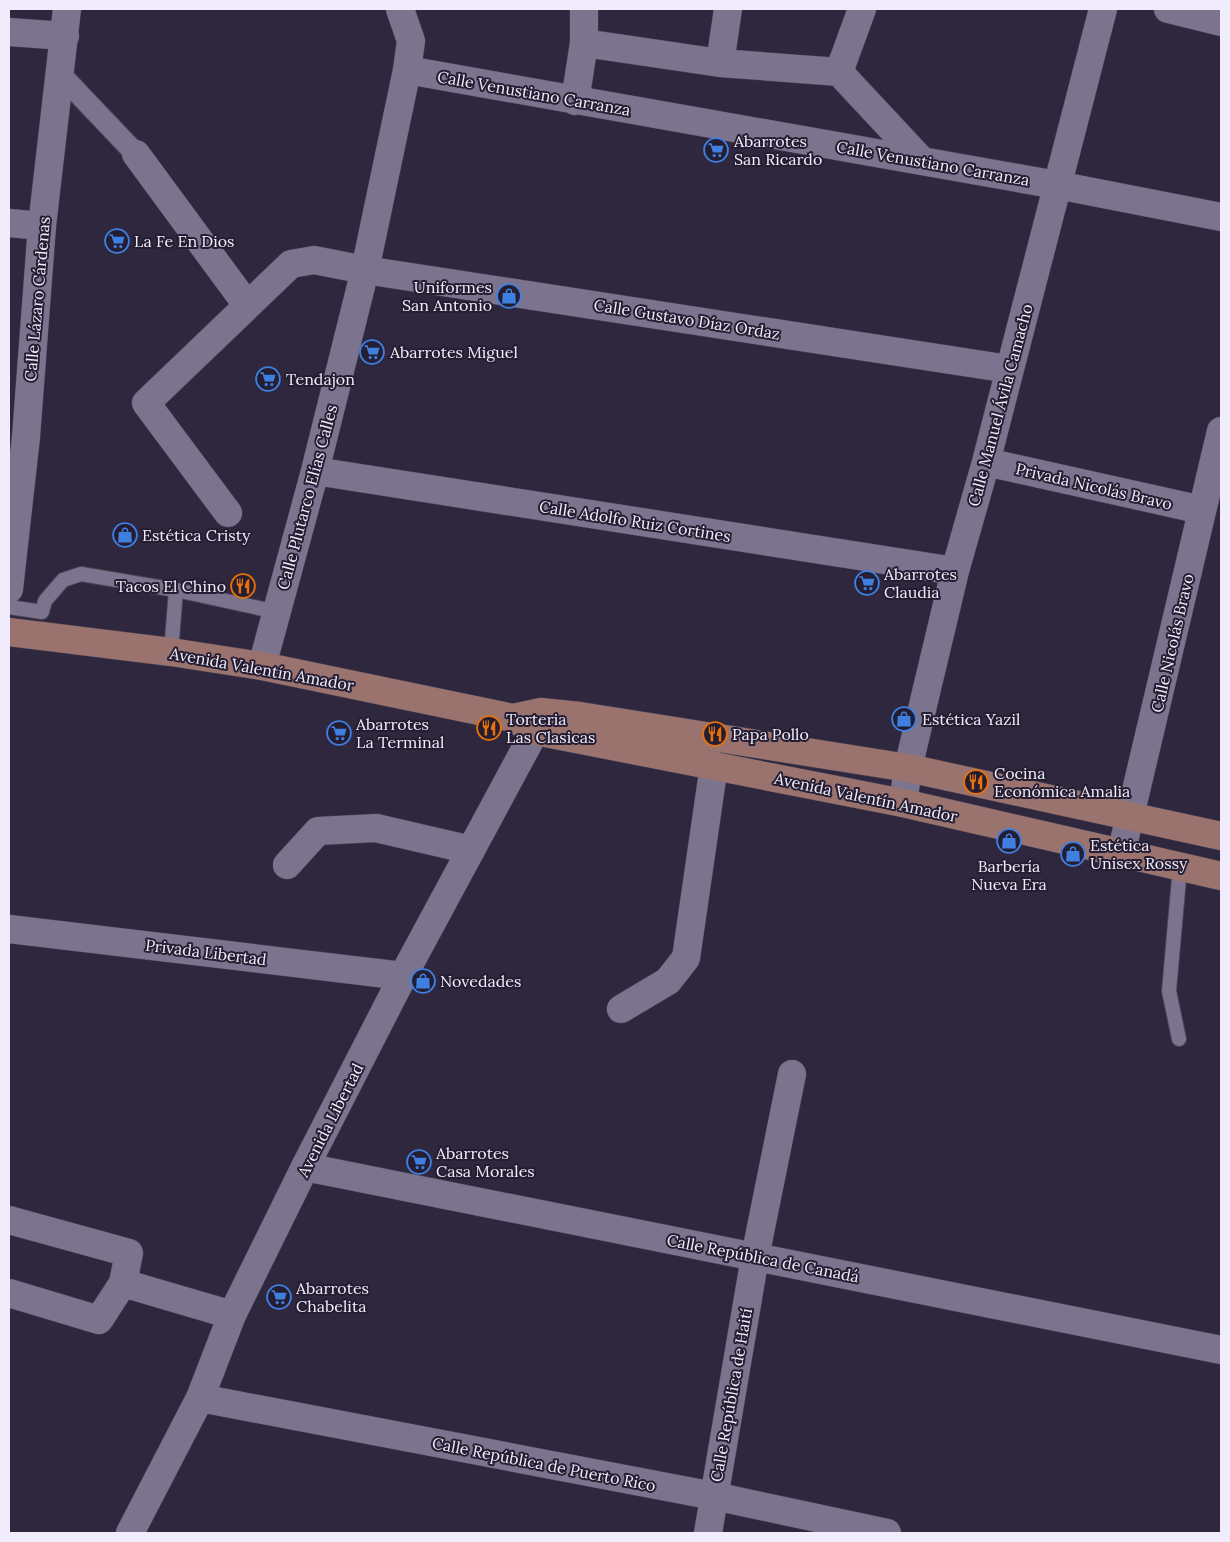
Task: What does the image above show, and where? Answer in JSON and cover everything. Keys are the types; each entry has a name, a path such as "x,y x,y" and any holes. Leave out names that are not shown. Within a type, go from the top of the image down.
{"main road":[{"name":"Avenida Valentín Amador","path":"9,632 40,624 171,652 262,666 530,720 714,765 903,803 1221,876"},
{"name":"Avenida Valentín Amador","path":"530,720 580,716 908,768 1221,836"}],"street":[{"name":"Calle Lázaro Cárdenas","path":"9,589 17,436 67,9"},
{"name":"Calle Plutarco Elías Calles","path":"262,666 315,471 365,270 407,70 411,41 400,9"},
{"path":"574,101 584,43 584,9"},
{"path":"720,63 728,9"},
{"path":"839,72 862,9"},
{"name":"Calle Manuel Ávila Camacho","path":"903,803 908,768 955,571 986,462 1103,9"},
{"path":"1168,9 1221,22"},
{"path":"9,32 65,36"},
{"path":"584,43 720,63 839,72 922,162"},
{"name":"Calle Venustiano Carranza","path":"407,70 1057,185 1221,217"},
{"path":"60,74 136,154 247,305"},
{"path":"9,223 42,226"},
{"path":"228,513 146,402 291,264 314,260 365,270"},
{"name":"Calle Gustavo Díaz Ordaz","path":"365,270 1009,369"},
{"name":"Calle Nicolás Bravo","path":"1121,854 1221,431"},
{"name":"Privada Nicolás Bravo","path":"986,462 1202,510"},
{"name":"Calle Adolfo Ruiz Cortines","path":"315,471 955,571"},
{"name":"Avenida Libertad","path":"130,1533 200,1398 232,1315 305,1167 471,850 530,720"},
{"path":"620,1009 668,982 686,958 714,765"},
{"path":"287,865 318,831 376,828 471,850"},
{"name":"Privada Libertad","path":"9,929 404,976"},
{"name":"Calle República de Haití","path":"708,1533 755,1257 792,1074"},
{"name":"Calle República de Canadá","path":"305,1167 1221,1350"},
{"path":"9,1220 129,1254 123,1283 99,1320 9,1294"},
{"path":"123,1283 232,1315"},
{"name":"Calle República de Puerto Rico","path":"200,1398 714,1496 887,1533"}],"lane":[{"path":"9,607 40,624 45,601 63,580 81,574 176,590 277,612"},
{"path":"171,652 176,590"},
{"path":"1179,1039 1170,991 1180,867"}],"place":[{"name":"Abarrotes San Ricardo","path":"716,150"},
{"name":"La Fe En Dios","path":"117,241"},
{"name":"Uniformes San Antonio","path":"509,296"},
{"name":"Abarrotes Miguel","path":"372,352"},
{"name":"Tendajon","path":"268,379"},
{"name":"Estética Cristy","path":"125,535"},
{"name":"Abarrotes Claudia","path":"867,583"},
{"name":"Tacos El Chino","path":"243,586"},
{"name":"Estética Yazil","path":"904,719"},
{"name":"Torteria Las Clasicas","path":"489,728"},
{"name":"Abarrotes La Terminal","path":"339,733"},
{"name":"Papa Pollo","path":"715,734"},
{"name":"Cocina Económica Amalia","path":"976,782"},
{"name":"Barbería Nueva Era","path":"1009,841"},
{"name":"Estética Unisex Rossy","path":"1073,854"},
{"name":"Novedades","path":"423,981"},
{"name":"Abarrotes Casa Morales","path":"419,1162"},
{"name":"Abarrotes Chabelita","path":"279,1297"}]}
